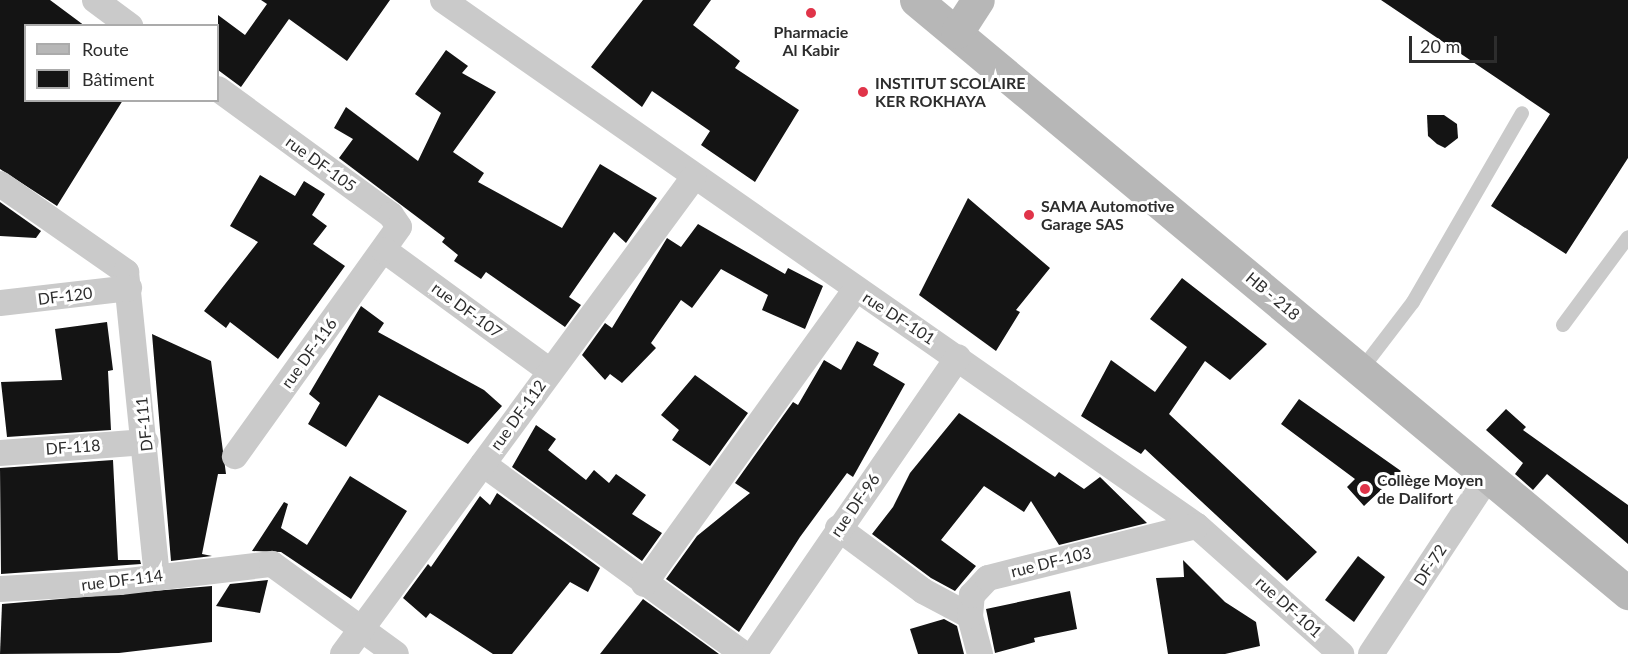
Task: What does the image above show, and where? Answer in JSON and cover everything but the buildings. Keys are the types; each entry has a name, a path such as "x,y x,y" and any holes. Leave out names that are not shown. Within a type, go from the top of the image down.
{"main road":[{"name":"HB - 218","path":"916,0 1628,593"},
{"path":"957,32 978,0"}],"street":[{"path":"95,0 127,24"},
{"name":"rue DF-101","path":"442,0 855,290 958,357 1197,526 1341,654"},
{"name":"rue DF-105","path":"219,90 395,219 398,231 384,250"},
{"name":"rue DF-112","path":"343,654 694,177"},
{"path":"0,184 128,280"},
{"name":"rue DF-107","path":"384,250 550,371"},
{"name":"rue DF-116","path":"234,456 384,250"},
{"name":"DF-120","path":"0,303 128,280"},
{"name":"DF-111","path":"128,280 146,442 157,576"},
{"path":"644,584 855,290"},
{"name":"rue DF-96","path":"753,654 958,357"},
{"name":"DF-118","path":"0,453 146,442"},
{"path":"483,464 644,584 744,654"},
{"name":"DF-72","path":"1371,654 1488,475"},
{"name":"rue DF-103","path":"970,616 972,595 988,578 1197,526"},
{"path":"838,528 923,591 970,616 980,654"},
{"name":"rue DF-114","path":"0,589 157,576 244,564 272,564 396,654"}],"lane":[{"path":"1361,370 1413,302 1522,113"},
{"path":"1563,325 1628,237"}],"place":[{"name":"Pharmacie Al Kabir","path":"811,13"},
{"name":"INSTITUT SCOLAIRE KER ROKHAYA","path":"863,92"},
{"name":"SAMA Automotive Garage SAS","path":"1029,215"},
{"name":"Collège Moyen de Dalifort","path":"1365,489"}]}
